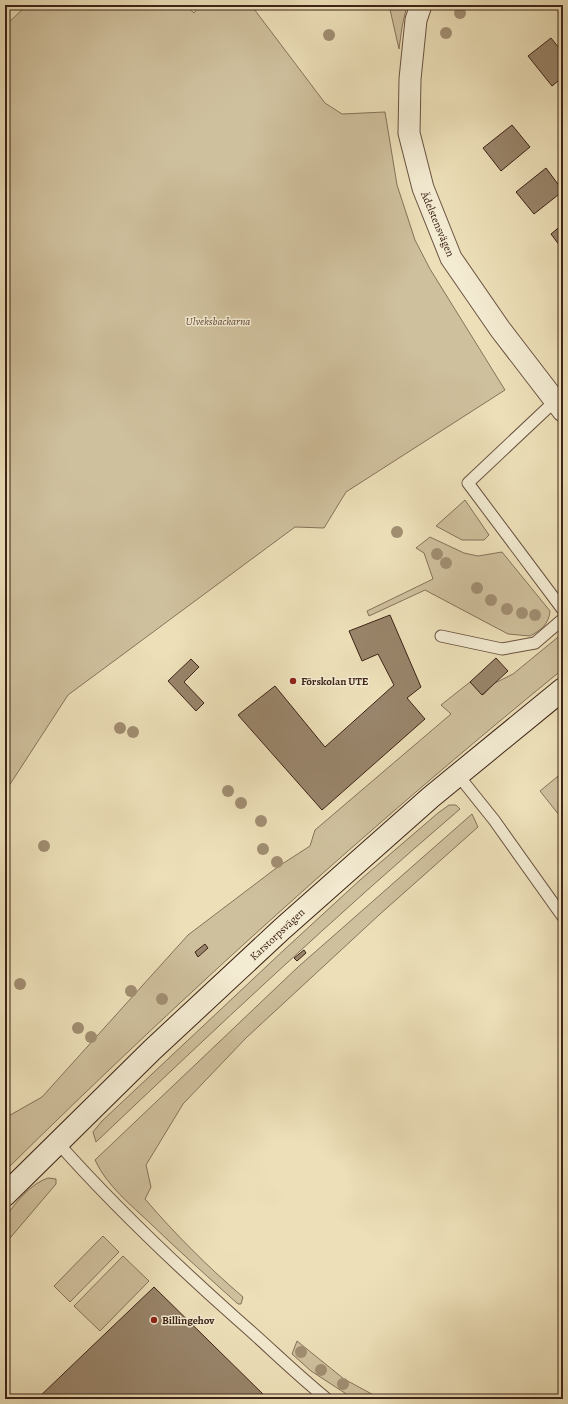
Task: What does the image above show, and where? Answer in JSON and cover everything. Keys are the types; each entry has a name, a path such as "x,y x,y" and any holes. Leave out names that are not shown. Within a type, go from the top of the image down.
{"main road":[{"name":"Karstorpsvägen","path":"5,1195 152,1050 282,929 430,797 563,689"}],"street":[{"name":"Ädelstensvägen","path":"421,5 416,20 410,79 410,133 423,188 451,258 500,329 560,402"}],"lane":[{"path":"560,402 468,483 563,610"},
{"path":"441,636 502,649 535,643 563,619"},
{"path":"458,775 494,820 563,917"},
{"path":"58,1143 122,1210 204,1290 289,1368 327,1399"}],"green space":[{"name":"Ulveksbackarna","path":"27,5 185,5 194,13 200,5 251,5 325,103 342,114 385,112 397,185 415,240 430,269 505,390 346,492 324,528 295,527 68,695 5,792 5,26"},
{"path":"389,5 407,5 399,49"},
{"path":"465,500 489,535 484,540 462,540 436,526"},
{"path":"430,537 464,553 478,556 502,552 550,611 546,623 541,629 530,636 508,634 425,590 369,616 367,611 433,579 424,553 416,548"},
{"path":"563,633 563,669 419,789 278,913 72,1105 5,1171 5,1118 42,1097 188,935 279,866 310,846 315,830 451,714 441,705 470,682 483,695 495,683 513,674"},
{"path":"563,772 563,820 540,791"},
{"path":"449,805 456,805 460,809 321,932 96,1142 93,1132 102,1121 360,880"},
{"path":"472,814 478,827 379,915 246,1038 183,1104 146,1165 151,1187 145,1199 192,1250 243,1297 241,1304 238,1304 112,1186 95,1160 298,967"},
{"path":"48,1178 56,1179 56,1184 5,1244 5,1218 29,1189"},
{"path":"103,1236 119,1252 70,1302 54,1286"},
{"path":"123,1256 149,1281 100,1331 74,1306"},
{"path":"297,1341 344,1379 381,1399 354,1399 311,1371 292,1354"}],"building":[{"path":"551,38 563,53 563,77 552,86 528,56"},
{"path":"512,125 530,147 501,171 483,148"},
{"path":"546,168 563,191 534,214 516,192"},
{"path":"563,224 563,250 551,234"},
{"path":"390,615 421,687 407,698 425,719 322,810 238,715 275,686 325,747 394,685 378,654 362,661 349,631"},
{"path":"496,658 508,671 482,695 470,682"},
{"path":"191,659 199,667 184,682 204,703 196,711 168,681"},
{"path":"205,944 208,948 198,957 195,952"},
{"path":"304,950 306,953 297,961 294,958"},
{"name":"Billingehov","path":"154,1287 268,1399 37,1399 85,1353"}],"place":[{"name":"Förskolan UTE","path":"293,681"},
{"name":"Billingehov","path":"154,1320"}]}
